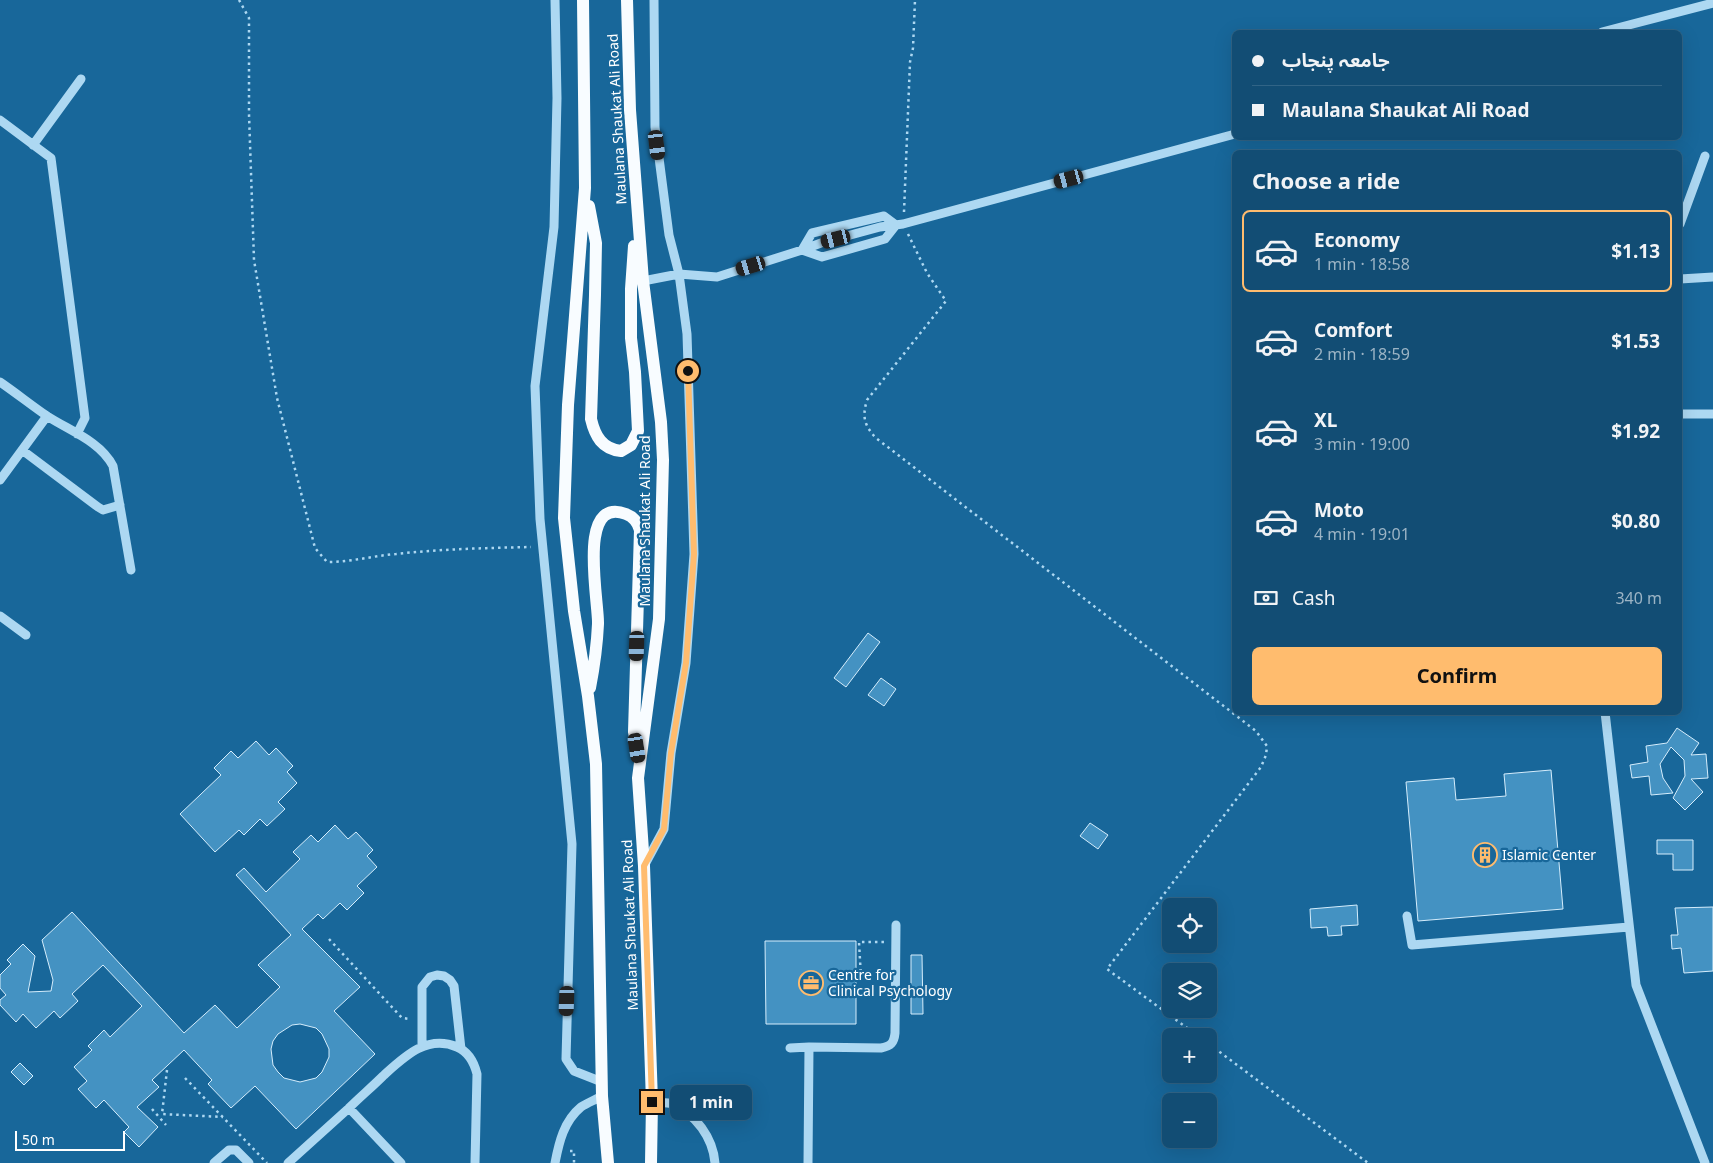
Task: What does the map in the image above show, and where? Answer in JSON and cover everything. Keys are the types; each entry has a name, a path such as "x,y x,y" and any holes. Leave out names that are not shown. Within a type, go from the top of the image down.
{"main road":[{"name":"Maulana Shaukat Ali Road","path":"583,0 585,188 568,405 564,518 574,610 588,696 596,764 602,1096 608,1163"},
{"name":"Maulana Shaukat Ali Road","path":"627,0 630,110 637,204 643,281 661,422 663,483 660,619 638,778 644,866 652,1102 651,1163"},
{"path":"585,188 596,243 591,419 594,432 599,440 607,447 621,450 631,445 638,431 630,338 631,289 637,204"},
{"path":"588,696 595,660 598,622 594,552 595,530 606,515 624,513 635,520 640,530 634,732 639,764"}],"street":[{"path":"555,0 557,98 554,227 534,386 540,519 572,844 566,1059 574,1071 602,1082"},
{"path":"644,866 664,829 671,753 686,663 694,554 686,334 678,274 669,235 655,127 654,0"},
{"path":"1610,30 1713,3"},
{"path":"33,145 81,79"},
{"path":"0,120 51,158 85,418 77,434"},
{"path":"643,281 678,274 716,277 802,250 822,257 885,239 899,224 1232,135"},
{"path":"1682,218 1704,156"},
{"path":"802,250 812,233 884,216 899,224"},
{"path":"1682,279 1713,276"},
{"path":"0,382 47,416 107,454 113,466 132,570"},
{"path":"1682,414 1713,414"},
{"path":"0,480 47,416"},
{"path":"22,450 103,510 120,505"},
{"path":"0,616 26,635"},
{"path":"1605,715 1636,985 1705,1163"},
{"path":"1407,916 1412,945 1630,926"},
{"path":"790,1048 881,1048 890,1046 894,1041 896,925"},
{"path":"422,1046 422,987 430,977 437,975 444,976 454,986 461,1049"},
{"path":"288,1163 407,1054 422,1046 449,1044 461,1049 470,1056 477,1074 475,1163"},
{"path":"808,1163 809,1047"},
{"path":"555,1163 560,1136 570,1120 581,1108 602,1096"},
{"path":"652,1102 670,1103 687,1112 709,1137 715,1163"},
{"path":"349,1108 401,1163"},
{"path":"214,1163 229,1150 236,1150 249,1163"}],"path":[{"path":"239,0 249,18 248,114 254,260 277,398 315,548 327,562 346,562 394,554 543,547"},
{"path":"915,0 899,224 927,273 946,301 867,400 863,414 868,429 876,438 1232,712"},
{"path":"1187,1028 1107,969 1261,767 1266,755 1267,746 1256,731 1235,715"},
{"path":"329,939 402,1018 422,1019"},
{"path":"861,978 859,942 896,942"},
{"path":"1217,1050 1368,1163"},
{"path":"159,1117 162,1114 167,1070"},
{"path":"186,1078 267,1163"},
{"path":"152,1110 166,1125"},
{"path":"162,1114 223,1117"},
{"path":"568,1157 568,1150 574,1151 574,1163"}],"building":[{"path":"868,633 880,642 846,687 834,678"},
{"path":"881,678 896,689 884,706 868,695"},
{"path":"1677,728 1699,743 1691,755 1706,754 1708,778 1691,779 1703,792 1685,810 1673,798 1685,776 1684,760 1671,747 1660,764 1663,778 1673,793 1651,795 1649,776 1632,778 1630,765 1648,762 1646,746 1667,743"},
{"path":"256,741 269,755 276,748 293,766 287,772 297,783 278,802 285,809 267,826 260,819 244,835 239,830 215,852 180,814 221,775 214,768 231,751 238,758"},
{"name":"Islamic Center","path":"1551,770 1563,909 1418,921 1406,782 1454,778 1456,800 1506,796 1504,774"},
{"path":"1090,823 1108,835 1098,849 1080,836"},
{"path":"335,825 348,839 356,832 373,850 367,856 377,867 357,886 364,893 347,910 340,903 323,919 318,914 302,929 360,987 334,1011 375,1054 296,1129 255,1086 231,1108 208,1084 212,1080 184,1050 152,1080 159,1087 137,1107 158,1127 139,1147 124,1132 129,1127 104,1100 96,1108 78,1089 87,1081 74,1067 92,1050 88,1046 104,1030 110,1037 142,1006 103,965 72,994 78,1001 60,1018 54,1011 36,1028 23,1014 16,1022 0,1005 0,1000 6,995 0,988 0,975 11,964 7,960 23,944 35,956 28,992 51,991 53,980 42,940 72,912 184,1033 215,1005 237,1028 280,987 258,965 291,935 236,875 244,868 266,892 300,859 293,852 311,835 318,842","holes":["300,1024 316,1028 322,1034 329,1049 329,1057 322,1072 316,1078 300,1082 284,1078 273,1065 271,1049 273,1041 278,1034 292,1025"]},
{"path":"1657,840 1693,840 1693,870 1673,870 1673,854 1657,854"},
{"path":"1357,905 1358,925 1341,926 1342,935 1328,936 1327,927 1311,928 1310,909"},
{"path":"1713,907 1713,971 1684,973 1681,948 1672,949 1671,935 1678,935 1675,908"},
{"name":"Centre for Clinical Psychology","path":"765,941 856,941 856,1024 766,1024"},
{"path":"911,955 922,955 923,1014 911,1014"},
{"path":"20,1063 33,1076 24,1085 11,1072"}],"place":[{"name":"Islamic Center","path":"1485,855"},
{"name":"Centre for Clinical Psychology","path":"811,983"}],"route":[{"path":"652,1102 644,866 664,829 671,753 686,663 694,554 688,371"}]}
